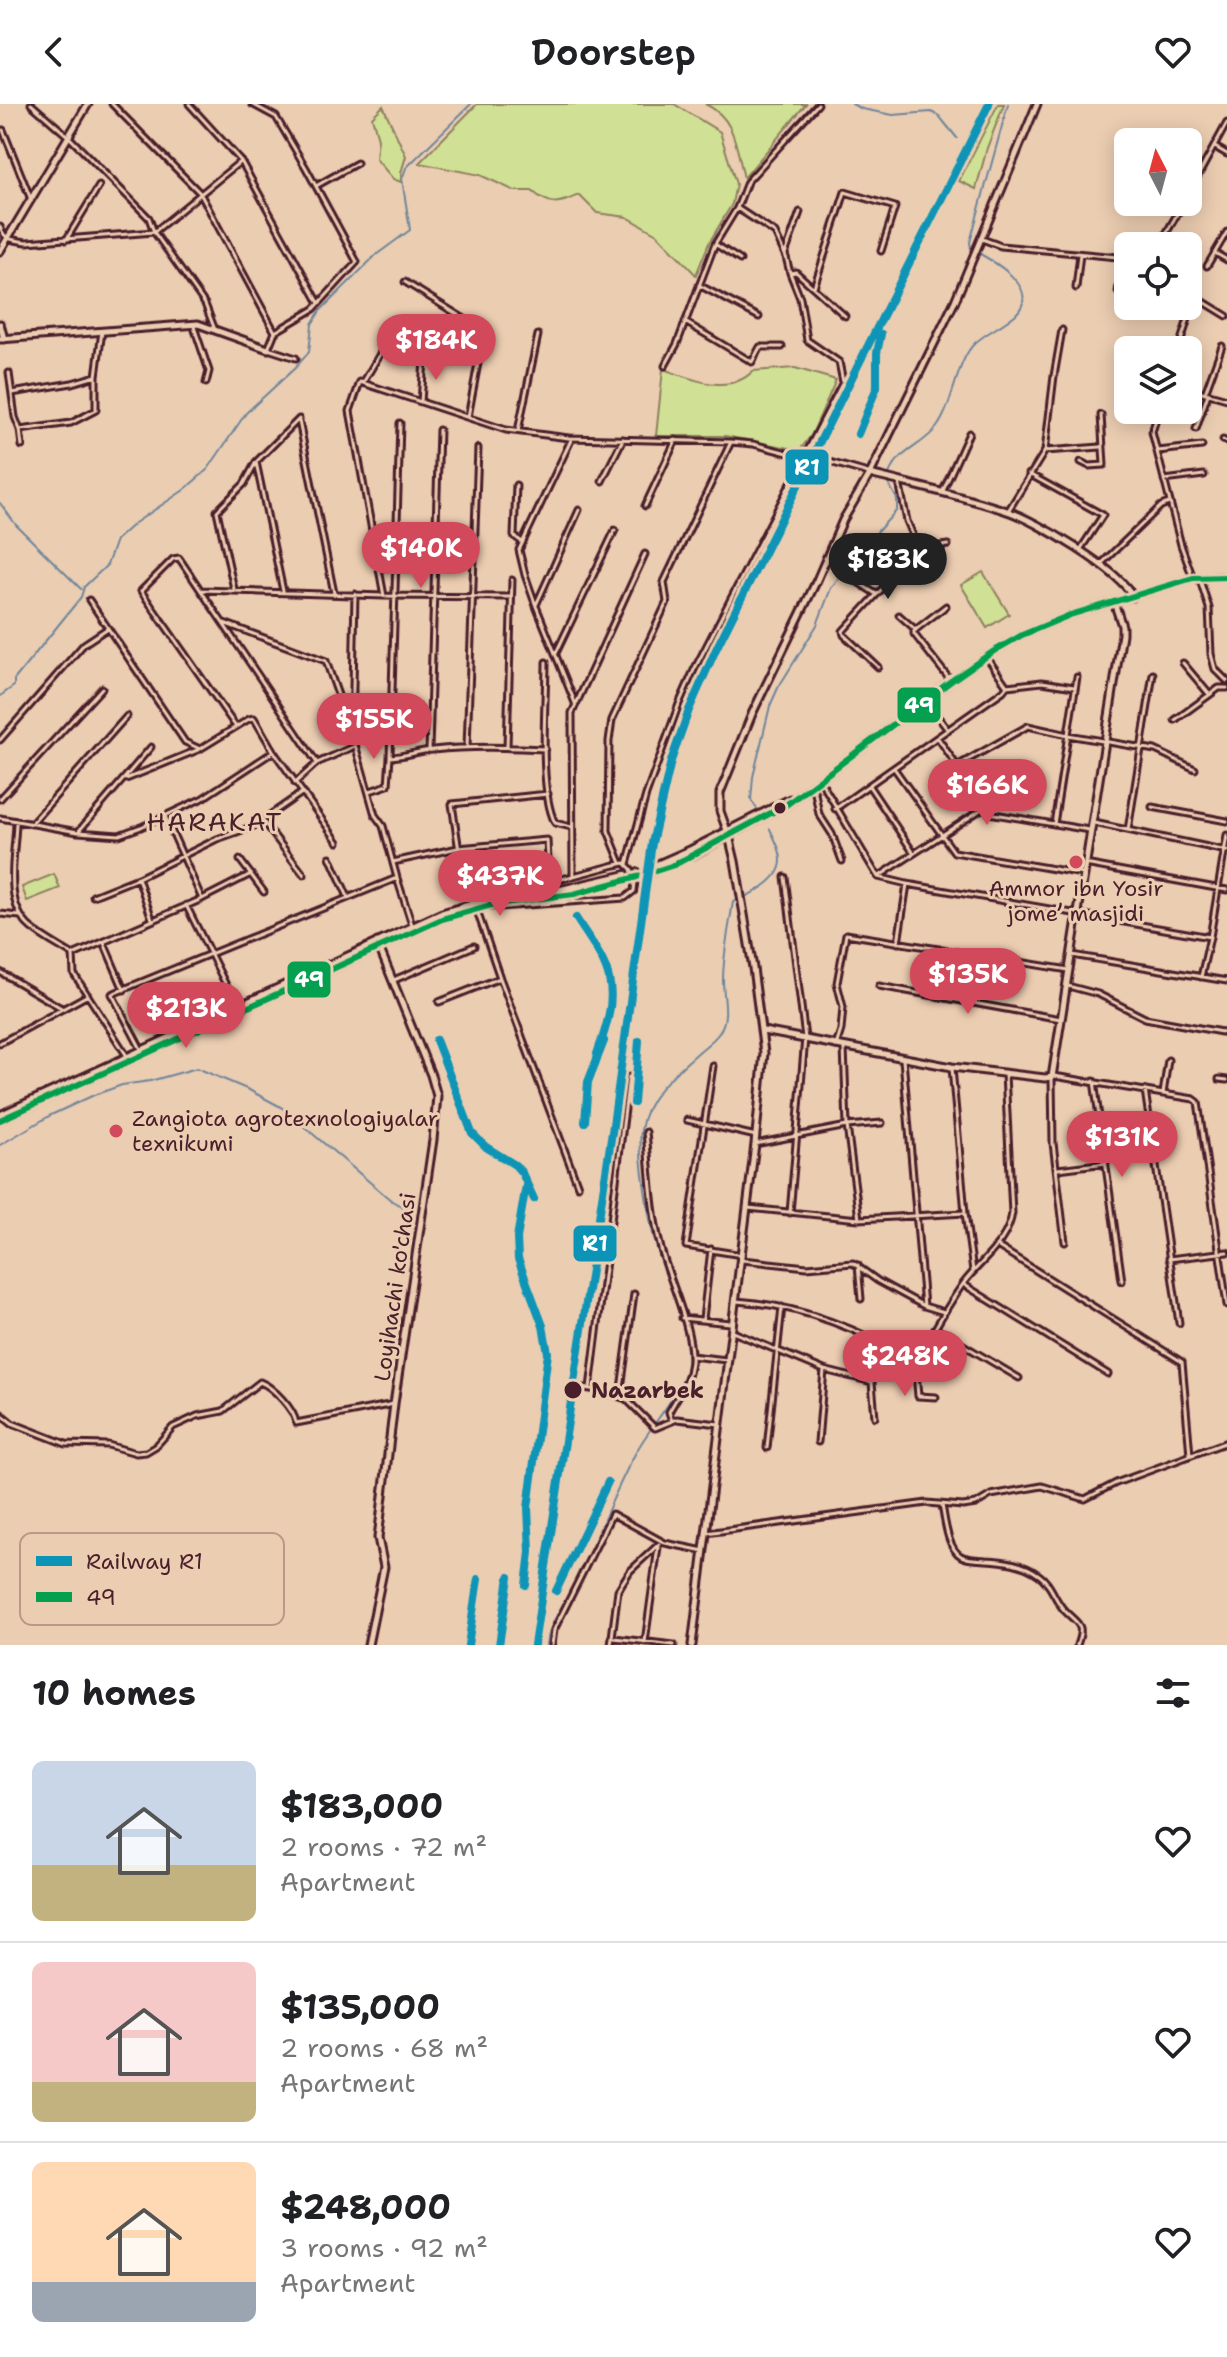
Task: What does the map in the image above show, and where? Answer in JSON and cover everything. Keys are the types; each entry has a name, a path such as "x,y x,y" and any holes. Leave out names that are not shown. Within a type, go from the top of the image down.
{"main road":[{"path":"0,251 88,104"},
{"path":"692,1645 763,1075 763,1031 743,905 719,803 723,782 843,520 870,474 938,339 1037,104"},
{"path":"0,324 2,339 198,324 268,349"},
{"path":"870,474 1008,511 1101,564 1133,597"},
{"path":"651,870 674,865 786,805 986,656 1041,626 1196,578 1227,577"},
{"path":"763,1031 952,1067 1053,1076 1122,630 1114,602"},
{"path":"0,1117 378,944 412,925 478,905 635,875"},
{"path":"142,1052 378,944 478,905"},
{"name":"Loyihachi ko'chasi","path":"368,1645 384,1567 378,1538 437,1096 378,944"}],"street":[{"path":"31,104 69,137 149,218 154,232 205,304 215,330"},
{"path":"112,104 200,193 275,332"},
{"path":"189,104 241,161 319,303"},
{"path":"252,104 276,117 357,262 314,309 275,332 268,349 296,358"},
{"path":"665,366 677,344 715,244 737,208 747,182 818,104"},
{"path":"1202,170 1227,123"},
{"path":"3,130 31,199"},
{"path":"1215,147 1227,154"},
{"path":"0,227 7,238 27,242 154,232 241,161"},
{"path":"316,186 357,163"},
{"path":"66,240 99,186"},
{"path":"814,287 845,192 895,207 881,251"},
{"path":"627,864 646,795 694,670 843,382 839,362 807,340 800,298 775,233 737,208"},
{"path":"785,254 800,212"},
{"path":"1207,266 1227,232"},
{"path":"982,239 1001,246 1114,257"},
{"path":"715,244 740,260"},
{"path":"1215,253 1227,260"},
{"path":"1076,288 1080,254"},
{"path":"790,273 796,272 845,316"},
{"path":"405,282 484,331 468,417"},
{"path":"699,285 759,317"},
{"path":"1202,301 1227,316"},
{"path":"684,322 752,362 760,347 782,347"},
{"path":"193,324 209,371 206,383"},
{"path":"384,596 350,411 360,382 363,383 395,328 420,341"},
{"path":"1008,511 1045,451 1062,330"},
{"path":"20,430 71,423 96,410 96,376 102,331"},
{"path":"518,431 538,335"},
{"path":"1196,429 1222,346"},
{"path":"421,402 424,360"},
{"path":"9,373 22,446"},
{"path":"12,393 96,376"},
{"path":"363,383 506,430 572,438 753,444 803,457"},
{"path":"1202,392 1227,399"},
{"path":"1081,462 1089,466 1104,465 1101,415"},
{"path":"235,590 217,511 244,484 256,462 299,419 334,593"},
{"path":"368,791 388,785 400,423"},
{"path":"1155,424 1152,432 1181,545 1209,608 1211,654 1215,669 1227,681"},
{"path":"429,750 439,430"},
{"path":"942,493 969,433"},
{"path":"572,438 519,550 536,606 575,703"},
{"path":"602,481 623,439"},
{"path":"645,506 676,440"},
{"path":"621,863 608,831 612,720 667,602 664,582 731,442"},
{"path":"1157,452 1202,446"},
{"path":"1045,451 1102,447"},
{"path":"467,747 478,448"},
{"path":"826,461 870,474"},
{"path":"256,462 283,591"},
{"path":"1029,474 1103,515 1080,550"},
{"path":"1164,480 1204,475"},
{"path":"899,482 907,521 919,549"},
{"path":"516,485 514,536 522,542"},
{"path":"1101,564 1161,506 1170,503"},
{"path":"536,606 579,510"},
{"path":"556,654 615,530"},
{"path":"878,667 843,633 919,549 948,545"},
{"path":"573,875 572,713 645,554"},
{"path":"236,727 141,591 173,559 179,558 317,763"},
{"path":"507,747 512,580"},
{"path":"856,581 877,594"},
{"path":"201,590 511,597"},
{"path":"352,734 355,594"},
{"path":"89,600 185,742 200,749"},
{"path":"946,606 914,634 951,681"},
{"path":"899,615 916,630"},
{"path":"224,623 326,661 352,734 375,815 383,826 412,925"},
{"path":"0,740 84,644 108,628"},
{"path":"986,656 1007,686"},
{"path":"546,662 545,749 549,811 555,823 571,827"},
{"path":"1183,663 1210,694"},
{"path":"1128,830 1153,674"},
{"path":"1054,825 1077,677"},
{"path":"835,809 1007,686 1042,682 1076,687"},
{"path":"1175,720 1210,694 1222,687 1227,688"},
{"path":"0,799 102,688"},
{"path":"925,700 948,730"},
{"path":"31,824 127,716"},
{"path":"122,781 200,749 254,718 274,752 338,842"},
{"path":"957,766 1028,726 1155,750 1195,769"},
{"path":"938,738 989,813 1054,825 1128,830 1226,851"},
{"path":"295,783 317,763 355,746"},
{"path":"78,832 151,747"},
{"path":"390,757 467,747 545,749"},
{"path":"0,818 78,832 119,835 203,798 274,752"},
{"path":"894,768 954,852 1083,874"},
{"path":"978,797 1014,775"},
{"path":"820,780 878,877 1210,937"},
{"path":"812,786 819,814 832,834 842,861"},
{"path":"869,786 913,852"},
{"path":"93,896 262,820 303,792"},
{"path":"548,794 452,804 458,848 500,978 578,1186"},
{"path":"878,877 985,807"},
{"path":"1152,807 1227,821"},
{"path":"165,816 202,899"},
{"path":"262,820 304,875"},
{"path":"16,821 14,897 20,916 35,931 73,955"},
{"path":"1201,977 1227,835"},
{"path":"393,862 458,848 547,840 549,882"},
{"path":"330,857 348,897"},
{"path":"240,860 264,892"},
{"path":"621,863 627,864 635,875 632,893 620,899 526,907 478,905 621,863"},
{"path":"1085,864 1227,890"},
{"path":"73,955 202,899 251,874"},
{"path":"785,877 805,1038 790,1213"},
{"path":"138,878 153,920"},
{"path":"142,1052 112,994 397,878"},
{"path":"898,943 907,884"},
{"path":"186,905 237,1007"},
{"path":"0,914 20,916"},
{"path":"836,1046 843,1007 837,983 846,934 1070,970"},
{"path":"104,943 124,990"},
{"path":"394,980 474,946"},
{"path":"73,955 74,974 128,1058"},
{"path":"1072,955 1227,981"},
{"path":"0,972 63,1009"},
{"path":"439,1002 500,978"},
{"path":"879,986 1061,1019"},
{"path":"1068,986 1098,994 1145,1018 1227,1033"},
{"path":"1,1040 88,995"},
{"path":"844,1047 847,1126 859,1219"},
{"path":"903,1058 924,1306"},
{"path":"1163,1094 1168,1060"},
{"path":"713,1066 686,1246 807,1267 853,1263 878,1281 924,1306 944,1312"},
{"path":"952,1067 973,1271"},
{"path":"936,1397 918,1396 915,1361 963,1284 997,1246 1011,1223 1005,1074"},
{"path":"1065,1242 1053,1143 1053,1076 1194,1099 1200,1105 1227,1305"},
{"path":"590,1388 629,1077"},
{"path":"1219,1079 1227,1080"},
{"path":"1094,1081 1122,1281"},
{"path":"1145,1090 1179,1323"},
{"path":"687,1120 756,1136"},
{"path":"755,1144 847,1126 882,1123"},
{"path":"646,1132 660,1246 692,1346 686,1384 669,1412 672,1421"},
{"path":"1056,1169 1106,1163"},
{"path":"748,1208 859,1219 965,1213"},
{"path":"997,1246 1182,1362 1190,1455"},
{"path":"703,1319 711,1249"},
{"path":"1169,1259 1227,1252"},
{"path":"858,1265 861,1299"},
{"path":"963,1284 1108,1374"},
{"path":"620,1396 634,1294"},
{"path":"736,1301 782,1307 868,1336 915,1361"},
{"path":"767,1448 782,1307"},
{"path":"682,1318 733,1323"},
{"path":"935,1328 1019,1378"},
{"path":"732,1331 824,1370 872,1382"},
{"path":"868,1336 875,1417"},
{"path":"691,1356 728,1361"},
{"path":"818,1442 824,1370"},
{"path":"0,1413 12,1423 66,1444 108,1445 136,1453 156,1446 173,1427 197,1416 223,1411 260,1382 269,1386 289,1406 296,1423 394,1404"},
{"path":"583,1388 620,1396 655,1428 677,1419 720,1424"},
{"path":"706,1533 927,1503 963,1506 976,1504 991,1495 1042,1486 1085,1499 1116,1483 1227,1442"},
{"path":"941,1504 949,1536 958,1554 965,1558 1008,1562 1037,1573 1046,1581 1061,1607 1081,1626 1077,1645"},
{"path":"552,1645 554,1630 612,1514 659,1542 704,1551"},
{"path":"611,1645 618,1590 630,1571 659,1542"},
{"path":"645,1642 659,1542"},
{"path":"612,1638 674,1645"}],"green space":[{"path":"477,104 674,104 720,132 736,184 732,204 709,243 696,275 657,234 627,217 597,213 579,195 560,202 549,201 532,191 515,191 480,175 419,163"},
{"path":"705,104 806,104 744,178 729,126 723,117"},
{"path":"998,104 1004,104 976,189 959,181"},
{"path":"383,106 406,156 401,182 393,179 376,159 378,139 372,117"},
{"path":"795,368 836,380 812,434 800,450 725,436 656,436 663,369 698,381 721,384 743,379 753,371"},
{"path":"983,572 1009,614 987,628 961,585"},
{"path":"54,874 60,888 27,901 22,887"}],"waterway":[{"path":"0,696 14,686 14,680 81,597 84,587 107,565 116,540 208,469 246,413 309,352 312,324 320,311 376,255 410,230 402,179 406,168 471,104"},
{"path":"852,104 893,115 931,112 939,116 957,138"},
{"path":"889,474 898,460 925,439 943,418 963,360 975,343 1016,314 1023,304 1019,284 1001,267 971,249 970,242 1008,104"},
{"path":"757,809 751,800 753,777 770,706 817,625 831,588 897,510 897,499 888,483"},
{"path":"0,503 16,525 81,589"},
{"path":"547,1645 554,1621 582,1569 627,1470 684,1377 687,1362 683,1327 658,1253 646,1199 641,1130 655,1095 722,1027 725,1014 724,961 733,902 760,889 777,873 781,858 770,829"},
{"path":"0,1145 51,1115 94,1095 122,1085 197,1068 281,1107 392,1201 410,1211"}],"tunnel":[{"path":"637,872 651,867"}],"rail line":[{"name":"R1","path":"534,1645 612,1132 652,843 671,761 717,647 989,104"},
{"name":"R1","path":"858,434 877,387 877,353 881,334"},
{"name":"R1","path":"576,918 604,963 611,988 608,1017 597,1054"},
{"name":"R1","path":"436,1040 472,1133 486,1147 515,1165 534,1199"},
{"name":"R1","path":"585,1122 588,1082 604,1041"},
{"name":"R1","path":"634,1103 639,1041"},
{"name":"R1","path":"526,1185 517,1238 518,1259 543,1326 548,1353 528,1508 530,1552 526,1585"},
{"name":"R1","path":"556,1591 608,1482"},
{"name":"R1","path":"499,1645 509,1577"},
{"name":"R1","path":"468,1645 478,1579"}],"transit line":[{"name":"49","path":"0,1120 442,919 495,904 574,894 674,865 786,805 951,681 1022,635 1070,615 1193,578 1227,577"}],"place":[{"name":"Ammor ibn Yosir jome’ masjidi","path":"1076,862"},
{"name":"Zangiota agrotexnologiyalar texnikumi","path":"116,1131"},
{"name":"Nazarbek","path":"573,1390"}],"district":[{"name":"HARAKAT","path":"215,821"}]}
